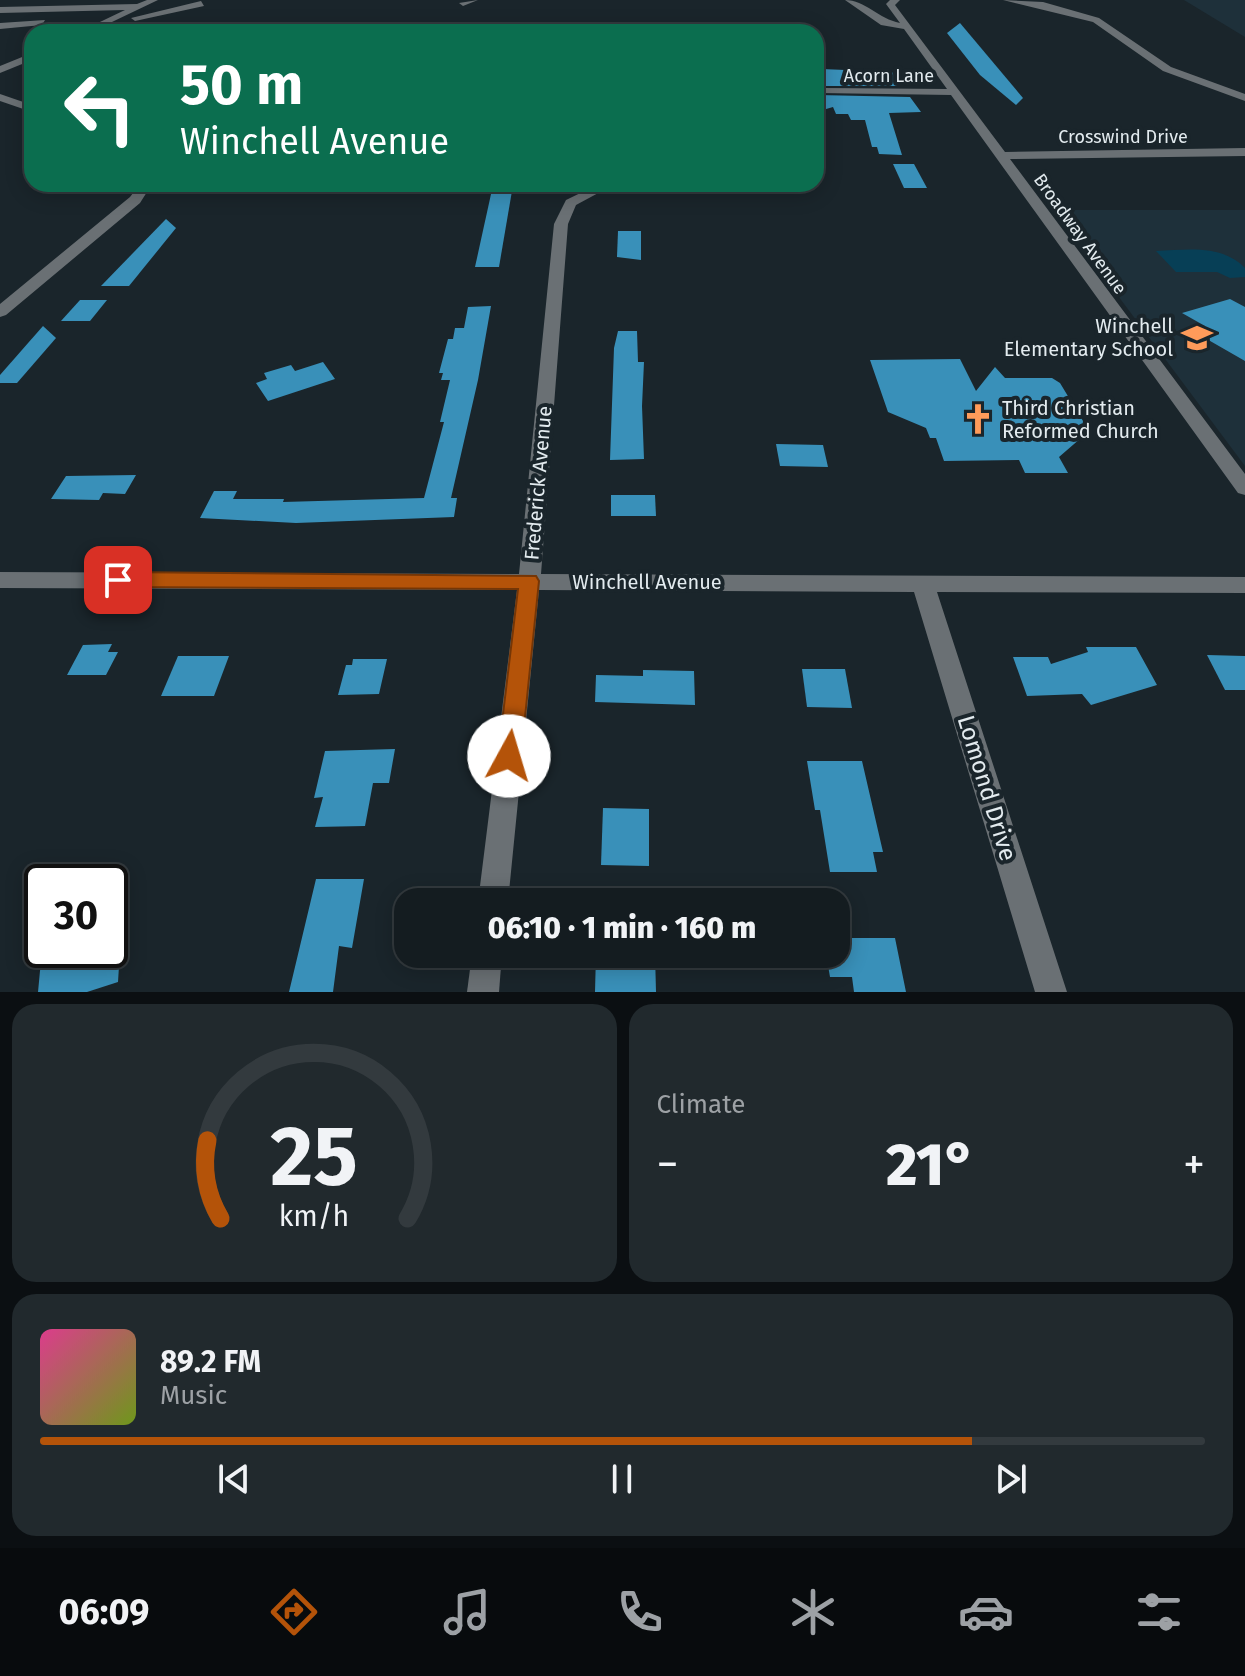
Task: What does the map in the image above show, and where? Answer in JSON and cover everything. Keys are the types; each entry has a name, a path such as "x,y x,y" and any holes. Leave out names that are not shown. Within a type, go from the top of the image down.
{"street":[{"path":"0,8 9,0"},
{"path":"101,24 154,0"},
{"path":"463,3 474,0"},
{"path":"849,0 884,23 906,27"},
{"name":"Broadway Avenue","path":"894,0 890,4 906,27 1245,488"},
{"path":"1007,0 1065,10 1107,26 1167,69 1245,98"},
{"path":"84,21 135,18 201,4"},
{"path":"0,8 138,7"},
{"path":"135,18 148,24"},
{"path":"0,26 48,22"},
{"path":"0,70 24,60"},
{"name":"Acorn Lane","path":"824,91 954,92"},
{"path":"0,97 24,106"},
{"name":"Crosswind Drive","path":"1000,156 1245,152"},
{"path":"0,312 135,200 140,192"},
{"name":"Frederick Avenue","path":"495,888 529,581 561,224 571,203 593,192"},
{"name":"Winchell Avenue","path":"0,580 1245,585"},
{"name":"Lomond Drive","path":"923,584 1051,992"},
{"path":"483,992 486,968"}],"shaded area":[{"path":"1184,0 1245,0 1245,37"},
{"name":"Winchell Elementary School","path":"1054,210 1245,210 1245,466"},
{"path":"1204,250 1226,255 1245,268 1245,277 1230,278 1217,272 1176,272 1156,251"}],"building":[{"path":"960,23 1023,98 1016,105 980,75 947,33"},
{"path":"824,69 892,72 902,86 824,86"},
{"path":"824,95 910,97 921,112 889,113 902,155 879,154 877,147 872,147 865,120 851,120 848,114 836,114 833,107 824,110"},
{"path":"893,164 914,164 927,188 904,188"},
{"path":"491,192 512,192 499,267 475,267"},
{"path":"166,219 176,228 129,286 101,286"},
{"path":"618,231 641,231 641,260 617,257"},
{"path":"1230,299 1245,307 1245,361 1191,330 1205,326 1182,313"},
{"path":"80,300 107,300 90,321 61,321"},
{"path":"491,306 451,498 457,498 454,517 296,523 200,518 214,491 237,491 233,499 284,499 283,502 424,498 444,422 440,422 450,380 441,380 443,373 439,373 448,339 453,339 455,328 464,328 468,307"},
{"path":"43,326 56,338 17,383 0,383 0,375"},
{"path":"618,331 637,331 638,362 644,362 644,459 610,460 614,348"},
{"name":"Third Christian Reformed Church","path":"960,359 976,391 995,367 1005,378 1052,378 1060,383 1083,421 1081,438 1059,457 1068,473 1025,473 1019,460 944,461 936,438 930,438 926,428 888,412 870,360"},
{"path":"323,362 335,379 268,401 256,383 267,379 264,373 291,365 295,371"},
{"path":"776,444 823,445 828,467 780,466"},
{"path":"136,475 125,494 103,493 99,500 51,499 66,476"},
{"path":"611,495 655,495 656,516 611,516"},
{"path":"112,644 108,652 118,652 106,675 67,675 83,645"},
{"path":"1086,647 1136,647 1157,685 1091,705 1082,694 1027,696 1013,657 1048,657 1051,664 1088,652"},
{"path":"1207,655 1245,656 1245,690 1225,690"},
{"path":"178,656 229,656 214,696 161,696"},
{"path":"353,659 387,659 379,694 338,695 346,665 352,665"},
{"path":"802,669 845,669 852,708 807,707"},
{"path":"643,670 694,671 695,705 595,702 596,675 643,676"},
{"path":"395,749 389,783 373,783 365,826 315,827 323,797 314,798 325,751"},
{"path":"807,761 862,761 883,852 873,852 877,872 830,872 820,810 815,810"},
{"path":"603,808 649,809 649,866 601,865"},
{"path":"316,879 364,879 352,948 339,946 333,992 289,992"},
{"path":"850,938 895,938 906,992 854,992 852,977 830,977 828,968 850,968"},
{"path":"40,968 119,968 118,982 87,992 38,992"},
{"path":"596,968 655,968 656,992 595,992"}],"place":[{"name":"Winchell Elementary School","path":"1197,338"},
{"name":"Third Christian Reformed Church","path":"978,419"}],"route":[{"path":"118,580 529,581 509,756"}]}
